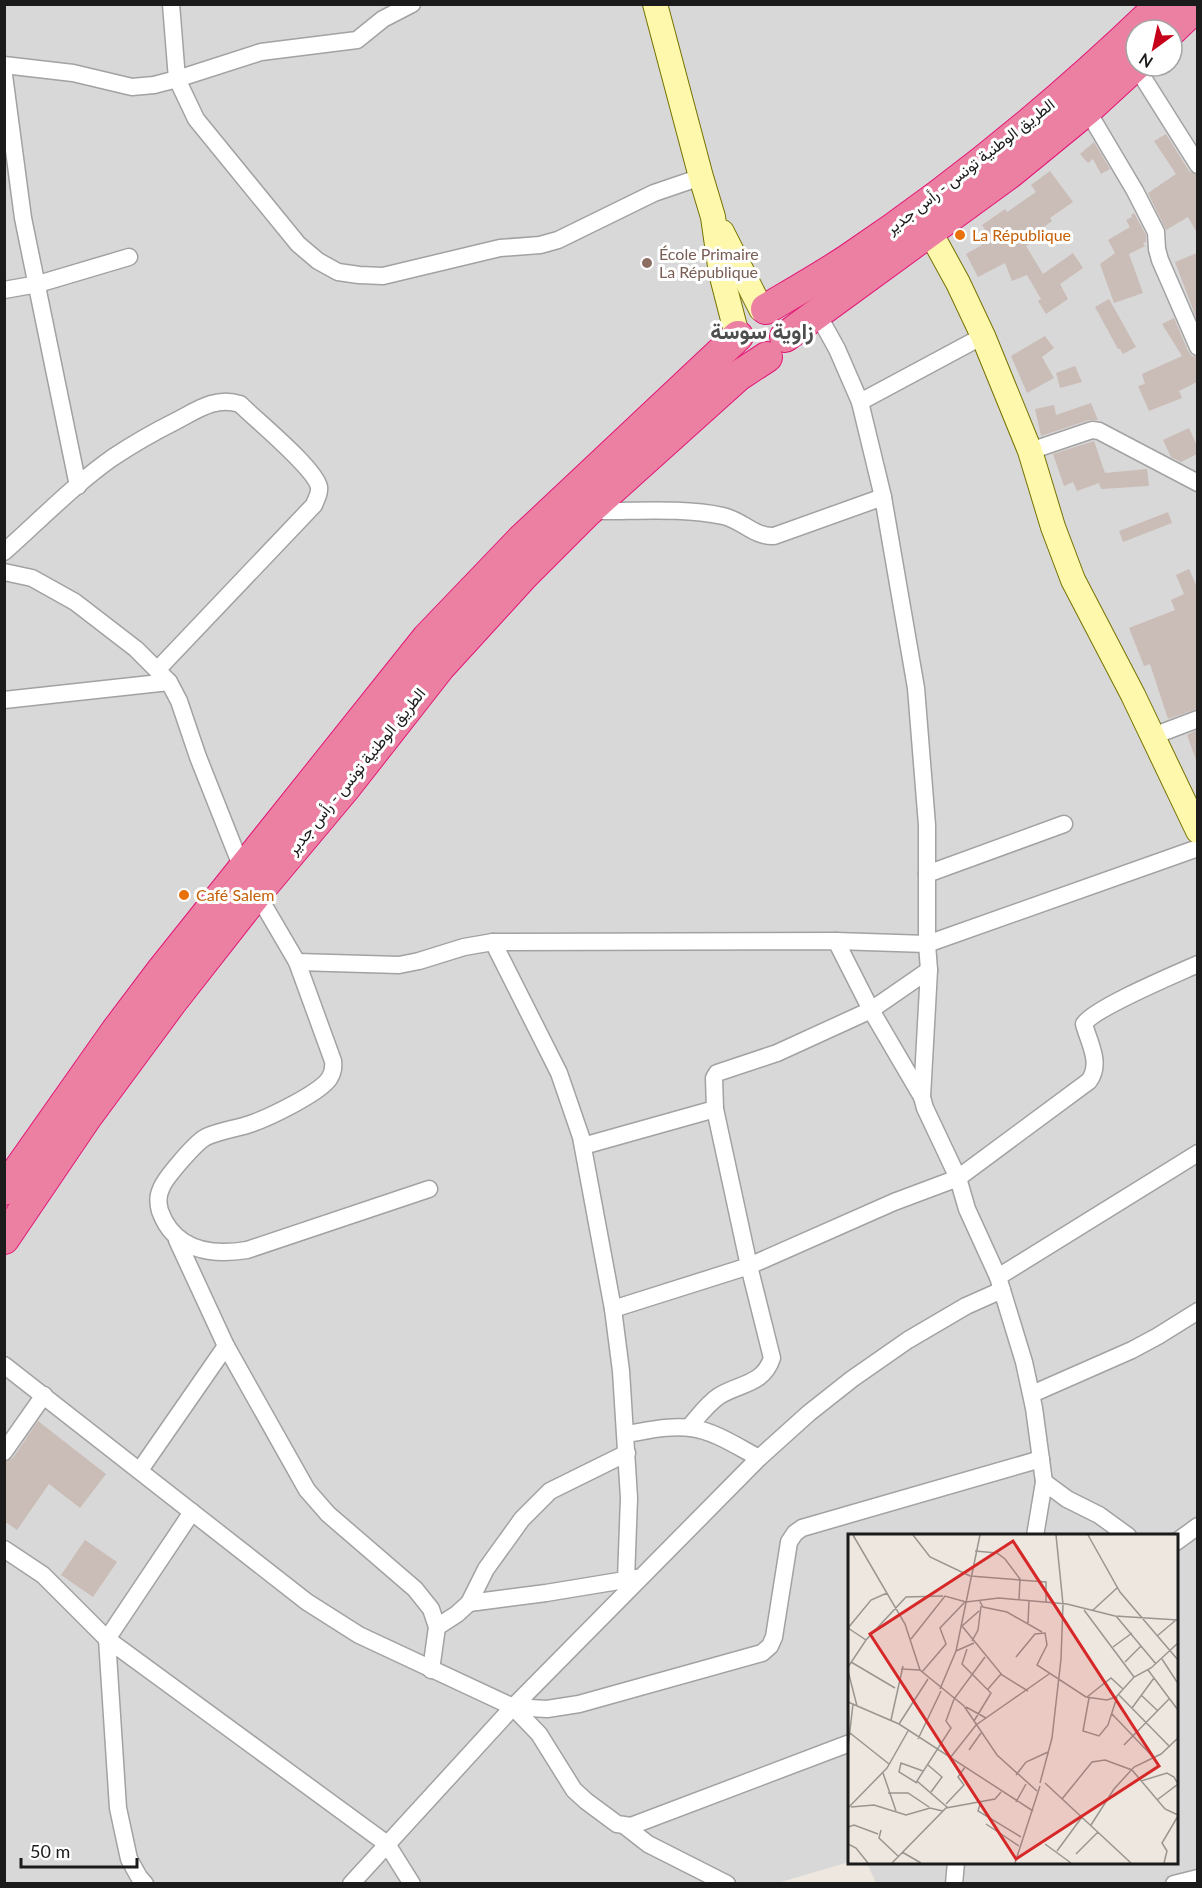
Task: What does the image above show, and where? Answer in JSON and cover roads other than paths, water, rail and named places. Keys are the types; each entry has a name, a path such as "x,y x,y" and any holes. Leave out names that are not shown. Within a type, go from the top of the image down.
{"highway":[{"name":"الطريق الوطنية تونس - رأس جدير","path":"4,1190 116,1031 250,880 346,787 440,667 524,575 588,511 738,376 817,313 922,222 955,182 1083,77 1161,4"},
{"path":"1184,18 1197,5"},
{"name":"الطريق الوطنية تونس - رأس جدير","path":"764,309 847,260 1010,173 1087,110 1124,76"},
{"path":"764,309 779,316 783,322 776,347 751,355 745,350 738,336 738,328 744,316 755,310 764,309"},
{"name":"الطريق الوطنية تونس - رأس جدير","path":"4,1239 86,1118 171,1003 250,880 357,727 427,638 521,540 738,336"}],"street":[{"path":"171,4 177,80 196,119 298,244 318,261 338,272 383,276 500,248 558,240 654,193 701,177"},
{"path":"4,65 73,73 132,87 177,80 261,52 357,40 383,19 412,4"},
{"path":"655,4 713,217 721,273 738,336"},
{"path":"4,75 23,218 78,486"},
{"path":"1144,78 1197,165"},
{"path":"1087,110 1135,191 1156,232 1160,260 1197,347"},
{"path":"713,217 764,309"},
{"path":"922,222 958,283 983,336 1030,451 1053,527 1073,580 1197,831"},
{"path":"4,290 38,284 129,256"},
{"path":"817,313 837,349 860,402 883,497 916,688 927,825 929,970 922,1097"},
{"path":"860,402 983,336"},
{"path":"4,552 111,459 147,436 207,405 229,400 240,404 310,470 319,489 314,505 158,669"},
{"path":"1030,451 1092,430 1099,431 1193,477"},
{"path":"588,511 687,512 723,516 733,519 748,530 765,536 774,536 883,497"},
{"path":"4,572 32,578 55,589 103,622 158,669 169,682 179,701 198,757 250,880 297,962 333,1062 332,1074 324,1084 280,1110 262,1119 206,1137 198,1142 163,1184 160,1191 159,1210 177,1240 226,1346 307,1490 328,1514 415,1589 431,1609 437,1627 431,1670"},
{"path":"4,700 169,682"},
{"path":"1152,736 1197,719"},
{"path":"927,874 1064,824"},
{"path":"297,962 399,965 464,947 493,942 836,941 927,944 1197,848"},
{"path":"836,941 922,1097 958,1178 967,1209 1000,1283 1032,1394 1044,1482 1035,1534"},
{"path":"493,942 559,1073 583,1146 614,1309 626,1434 634,1579"},
{"path":"614,1309 749,1266 894,1202 958,1178 1089,1081 1096,1065 1084,1024 1088,1018 1197,964"},
{"path":"689,1427 712,1401 761,1377 769,1368 772,1358 749,1266 715,1109 714,1078 722,1070 777,1053 872,1010 929,970"},
{"path":"583,1146 715,1109"},
{"path":"351,1884 634,1579 809,1413 852,1379 908,1340 966,1306 1197,1153"},
{"path":"177,1240 203,1250 219,1252 247,1250 429,1189"},
{"path":"1032,1394 1132,1350 1197,1311"},
{"path":"140,1470 226,1346"},
{"path":"4,1365 307,1602 359,1635 513,1707 539,1734 574,1790 594,1807 648,1844 727,1884"},
{"path":"4,1452 44,1395"},
{"path":"626,1434 689,1427 703,1431 759,1458"},
{"path":"437,1627 457,1614 468,1603 486,1569 522,1519 550,1491 627,1453"},
{"path":"513,1707 563,1707 762,1653 770,1647 774,1637 789,1542 802,1528 1041,1459"},
{"path":"1044,1482 1067,1499 1099,1515 1125,1534"},
{"path":"146,1884 139,1877 129,1859 118,1808 107,1639 192,1512"},
{"path":"1178,1540 1197,1526"},
{"path":"4,1549 43,1575 107,1639 387,1844 412,1884"},
{"path":"468,1603 634,1579"},
{"path":"625,1827 848,1743"},
{"path":"954,1884 956,1864"},
{"path":"1174,1884 1197,1878"}],"place":[{"name":"La République","path":"960,235"},
{"name":"École Primaire La République","path":"647,263"},
{"name":"Café Salem","path":"184,895"}],"district":[{"name":"زاوية سوسة","path":"762,331"}]}
